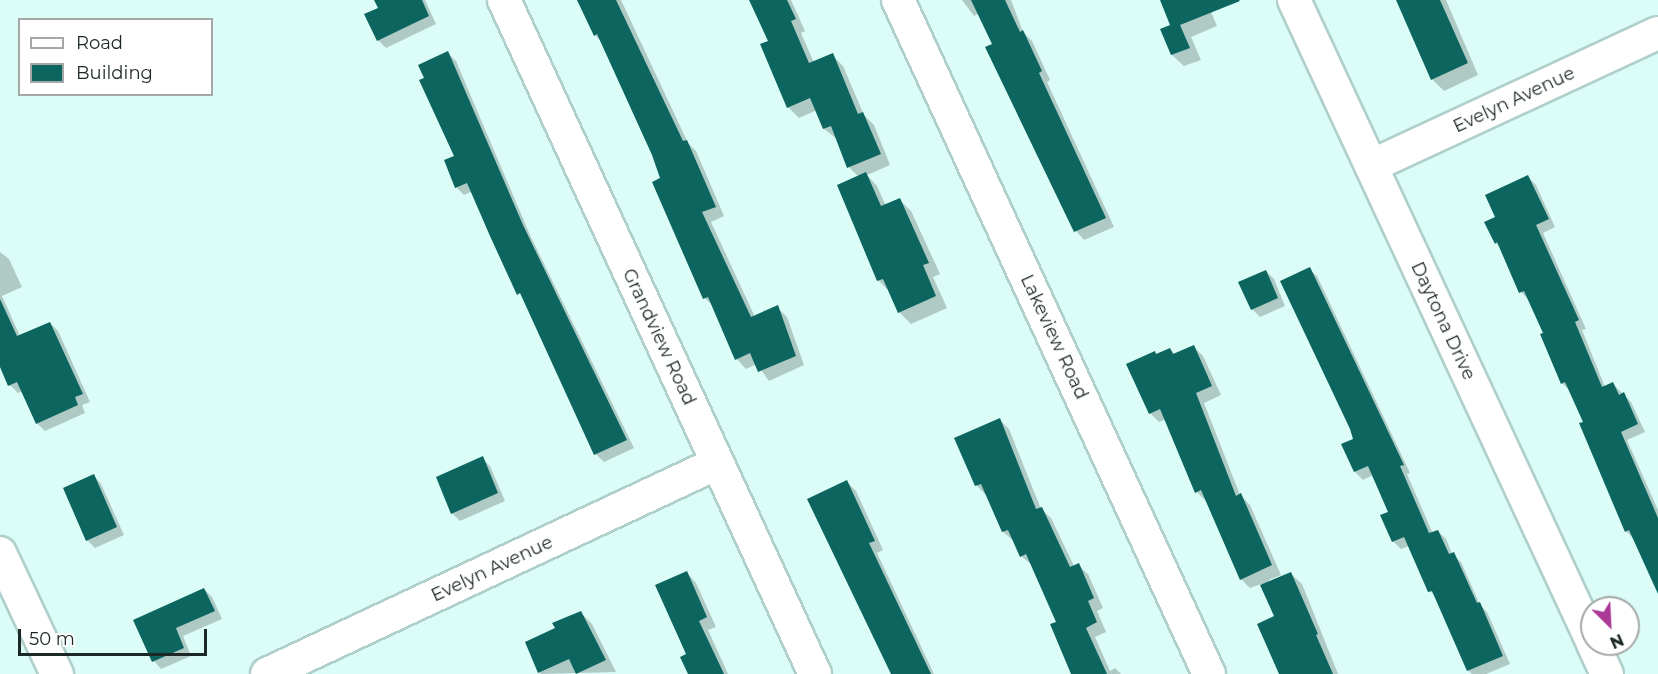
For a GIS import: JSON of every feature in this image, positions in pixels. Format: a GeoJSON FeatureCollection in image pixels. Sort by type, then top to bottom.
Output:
{"type":"FeatureCollection","features":[{"type":"Feature","properties":{"kind":"street","name":"Grandview Road"},"geometry":{"type":"LineString","coordinates":[[504,0],[815,674]]}},
{"type":"Feature","properties":{"kind":"street","name":"Lakeview Road"},"geometry":{"type":"LineString","coordinates":[[898,0],[1209,674]]}},
{"type":"Feature","properties":{"kind":"street","name":"Daytona Drive"},"geometry":{"type":"LineString","coordinates":[[1294,0],[1580,614]]}},
{"type":"Feature","properties":{"kind":"street","name":"Evelyn Avenue"},"geometry":{"type":"LineString","coordinates":[[1371,166],[1658,33]]}},
{"type":"Feature","properties":{"kind":"street","name":"Evelyn Avenue"},"geometry":{"type":"LineString","coordinates":[[267,674],[717,463]]}},
{"type":"Feature","properties":{"kind":"street"},"geometry":{"type":"LineString","coordinates":[[0,553],[57,674]]}},
{"type":"Feature","properties":{"kind":"street","name":"Daytona Drive"},"geometry":{"type":"LineString","coordinates":[[1599,656],[1607,674]]}},
{"type":"Feature","properties":{"kind":"building"},"geometry":{"type":"Polygon","coordinates":[[[374,0],[422,0],[429,16],[377,41],[364,14],[378,8],[374,0]]]}},
{"type":"Feature","properties":{"kind":"building"},"geometry":{"type":"Polygon","coordinates":[[[577,0],[616,0],[683,141],[687,140],[716,207],[702,212],[751,317],[778,305],[796,356],[758,372],[750,353],[735,360],[708,297],[703,299],[652,182],[660,178],[652,155],[597,34],[594,36],[577,0]]]}},
{"type":"Feature","properties":{"kind":"building"},"geometry":{"type":"Polygon","coordinates":[[[749,0],[787,0],[796,19],[791,21],[809,63],[833,53],[858,114],[863,112],[881,154],[847,168],[831,126],[823,129],[810,98],[787,108],[760,44],[768,41],[749,0]]]}},
{"type":"Feature","properties":{"kind":"building"},"geometry":{"type":"Polygon","coordinates":[[[971,0],[1005,0],[1020,32],[1023,30],[1042,71],[1039,73],[1106,218],[1074,232],[985,47],[992,44],[971,0]]]}},
{"type":"Feature","properties":{"kind":"building"},"geometry":{"type":"Polygon","coordinates":[[[1160,0],[1240,1],[1180,25],[1190,48],[1171,55],[1160,29],[1170,25],[1160,0]]]}},
{"type":"Feature","properties":{"kind":"building"},"geometry":{"type":"Polygon","coordinates":[[[1396,0],[1440,0],[1468,63],[1431,80],[1396,0]]]}},
{"type":"Feature","properties":{"kind":"building"},"geometry":{"type":"Polygon","coordinates":[[[448,51],[523,225],[627,440],[594,455],[520,293],[517,295],[467,183],[455,188],[444,160],[454,156],[419,80],[424,78],[418,65],[448,51]]]}},
{"type":"Feature","properties":{"kind":"building"},"geometry":{"type":"Polygon","coordinates":[[[866,172],[881,206],[900,198],[929,263],[923,265],[936,296],[898,313],[883,279],[877,281],[837,185],[866,172]]]}},
{"type":"Feature","properties":{"kind":"building"},"geometry":{"type":"Polygon","coordinates":[[[1528,175],[1549,219],[1536,225],[1579,320],[1575,322],[1602,387],[1613,382],[1619,395],[1624,392],[1638,424],[1621,432],[1658,518],[1658,594],[1629,530],[1625,532],[1579,423],[1583,422],[1565,382],[1561,384],[1540,334],[1543,333],[1524,291],[1519,293],[1497,242],[1495,244],[1484,222],[1495,217],[1485,195],[1528,175]]]}},
{"type":"Feature","properties":{"kind":"building"},"geometry":{"type":"Polygon","coordinates":[[[1310,267],[1404,465],[1400,466],[1429,533],[1438,530],[1449,554],[1454,552],[1477,603],[1480,602],[1503,656],[1467,671],[1432,591],[1428,592],[1404,537],[1392,542],[1380,515],[1388,512],[1368,466],[1354,472],[1341,444],[1353,439],[1350,429],[1280,281],[1310,267]]]}},
{"type":"Feature","properties":{"kind":"building"},"geometry":{"type":"Polygon","coordinates":[[[1266,270],[1278,298],[1251,310],[1238,282],[1266,270]]]}},
{"type":"Feature","properties":{"kind":"building"},"geometry":{"type":"Polygon","coordinates":[[[0,299],[17,336],[50,322],[83,394],[75,397],[78,405],[36,424],[17,382],[8,386],[0,367],[0,299]]]}},
{"type":"Feature","properties":{"kind":"building"},"geometry":{"type":"Polygon","coordinates":[[[1194,345],[1212,386],[1196,393],[1236,496],[1241,493],[1272,565],[1240,580],[1201,490],[1195,493],[1160,409],[1149,414],[1126,364],[1155,351],[1156,354],[1170,348],[1173,354],[1194,345]]]}},
{"type":"Feature","properties":{"kind":"building"},"geometry":{"type":"Polygon","coordinates":[[[1000,418],[1036,509],[1042,507],[1070,567],[1079,563],[1094,598],[1088,601],[1097,622],[1086,628],[1107,674],[1071,674],[1050,624],[1056,622],[1026,554],[1020,557],[1008,530],[1002,532],[981,484],[975,486],[954,438],[1000,418]]]}},
{"type":"Feature","properties":{"kind":"building"},"geometry":{"type":"Polygon","coordinates":[[[483,456],[498,493],[451,514],[436,477],[483,456]]]}},
{"type":"Feature","properties":{"kind":"building"},"geometry":{"type":"Polygon","coordinates":[[[94,474],[117,527],[86,541],[63,488],[94,474]]]}},
{"type":"Feature","properties":{"kind":"building"},"geometry":{"type":"Polygon","coordinates":[[[847,480],[875,541],[869,543],[931,674],[891,674],[807,499],[847,480]]]}},
{"type":"Feature","properties":{"kind":"building"},"geometry":{"type":"Polygon","coordinates":[[[687,571],[707,617],[699,621],[724,674],[688,674],[680,657],[686,654],[655,585],[687,571]]]}},
{"type":"Feature","properties":{"kind":"building"},"geometry":{"type":"Polygon","coordinates":[[[1291,572],[1333,674],[1279,674],[1257,624],[1274,616],[1260,585],[1291,572]]]}},
{"type":"Feature","properties":{"kind":"building"},"geometry":{"type":"Polygon","coordinates":[[[204,588],[215,611],[176,628],[184,648],[152,662],[133,620],[204,588]]]}},
{"type":"Feature","properties":{"kind":"building"},"geometry":{"type":"Polygon","coordinates":[[[581,611],[606,660],[576,674],[569,659],[538,673],[525,642],[555,628],[552,623],[581,611]]]}}]}
